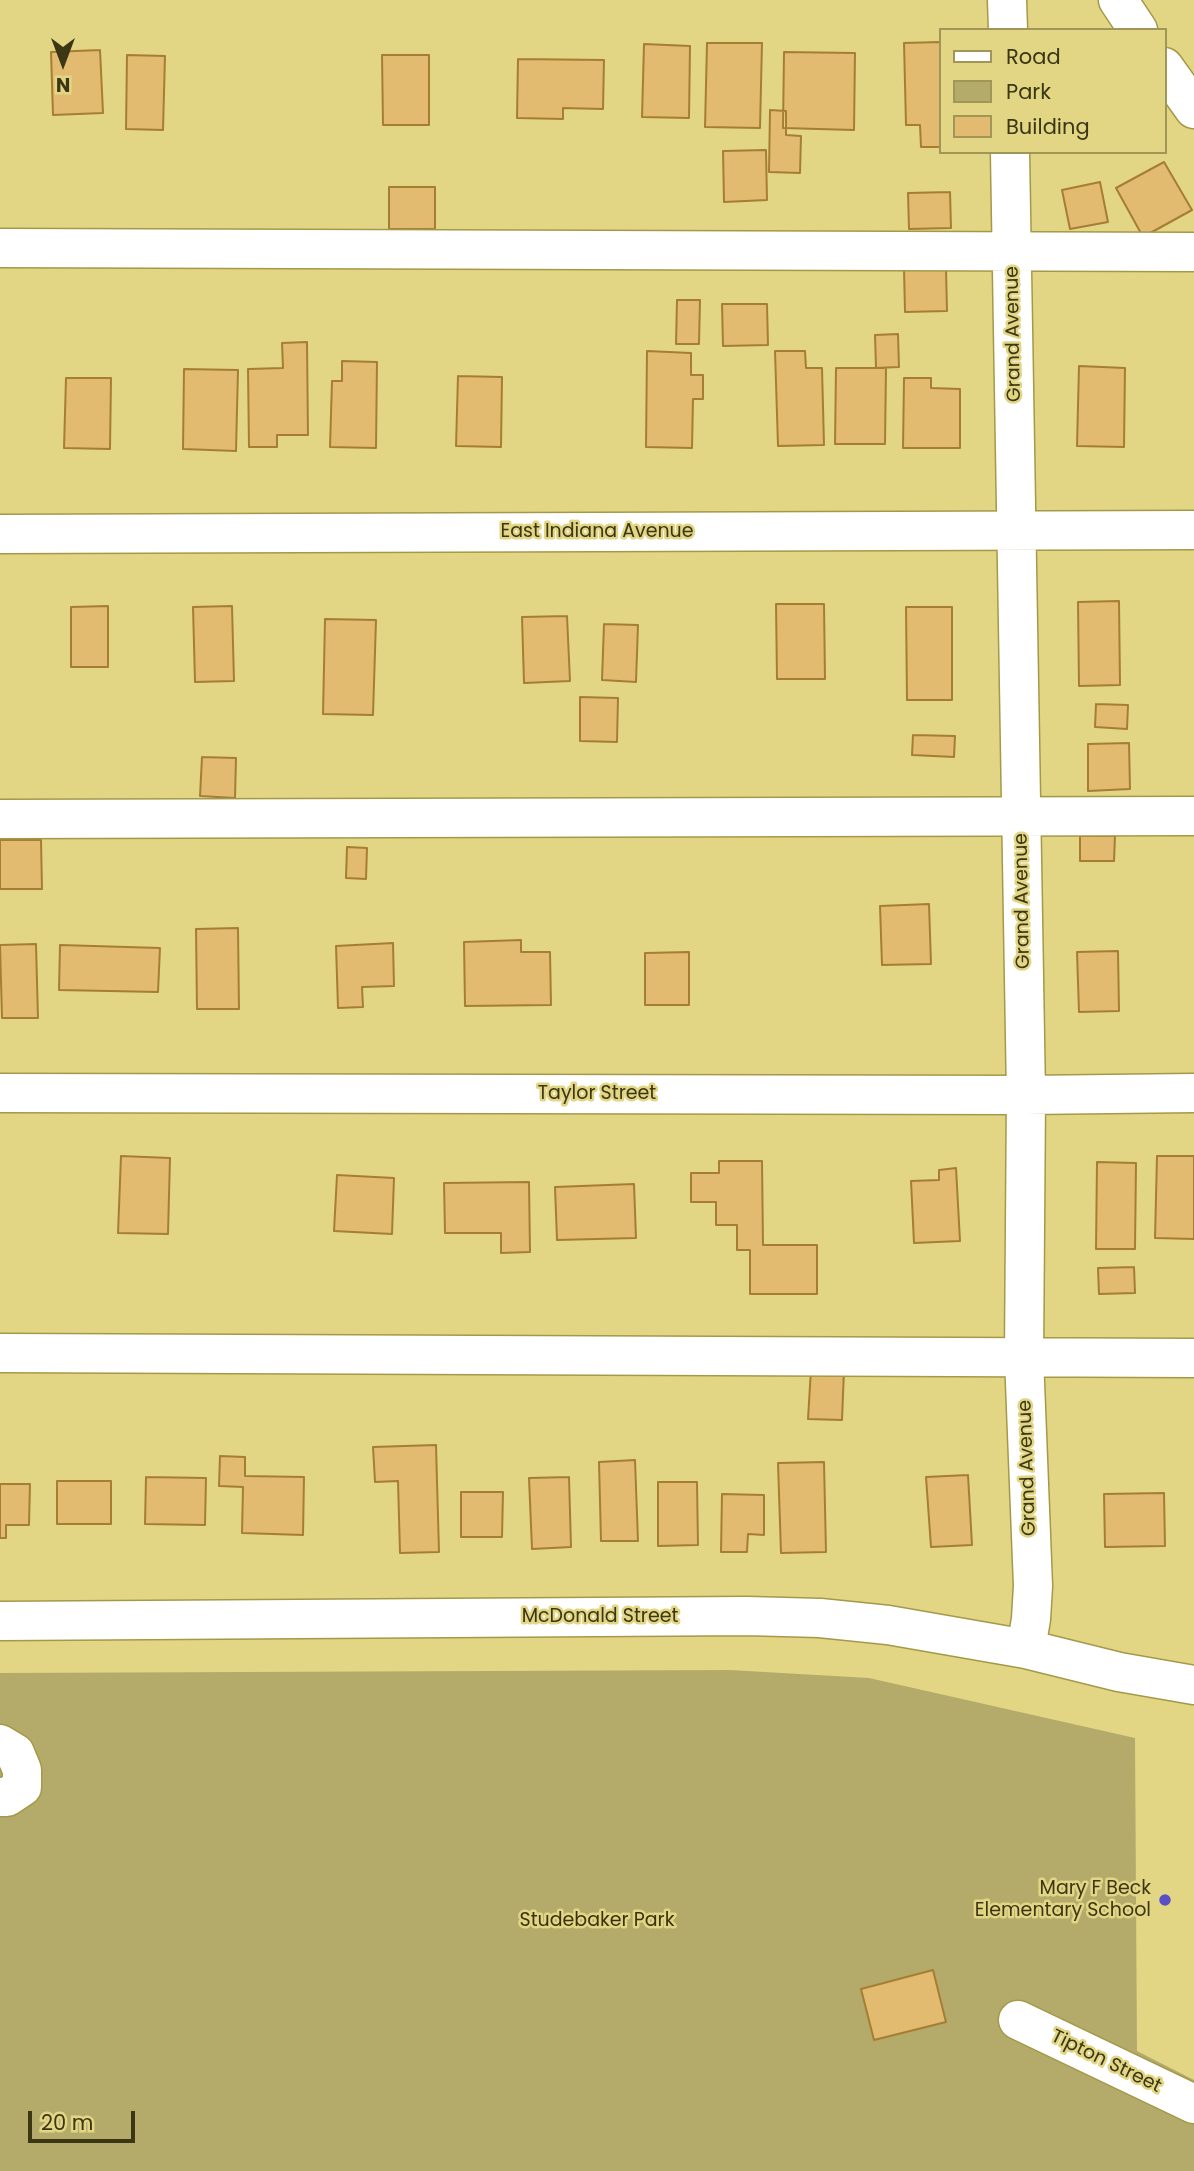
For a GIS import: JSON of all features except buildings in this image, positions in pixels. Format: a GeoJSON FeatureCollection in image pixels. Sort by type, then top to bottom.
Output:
{"type":"FeatureCollection","features":[{"type":"Feature","properties":{"kind":"street"},"geometry":{"type":"LineString","coordinates":[[1007,0],[1007,28]]}},
{"type":"Feature","properties":{"kind":"street"},"geometry":{"type":"LineString","coordinates":[[1118,0],[1137,28]]}},
{"type":"Feature","properties":{"kind":"street"},"geometry":{"type":"LineString","coordinates":[[1166,70],[1194,109]]}},
{"type":"Feature","properties":{"kind":"street","name":"Grand Avenue"},"geometry":{"type":"LineString","coordinates":[[1010,154],[1027,1095],[1024,1357],[1033,1586],[1026,1649]]}},
{"type":"Feature","properties":{"kind":"street"},"geometry":{"type":"LineString","coordinates":[[0,248],[1194,252]]}},
{"type":"Feature","properties":{"kind":"street","name":"East Indiana Avenue"},"geometry":{"type":"LineString","coordinates":[[0,534],[1194,530]]}},
{"type":"Feature","properties":{"kind":"street"},"geometry":{"type":"LineString","coordinates":[[0,818],[1194,816]]}},
{"type":"Feature","properties":{"kind":"street","name":"Taylor Street"},"geometry":{"type":"LineString","coordinates":[[0,1093],[1194,1093]]}},
{"type":"Feature","properties":{"kind":"street"},"geometry":{"type":"LineString","coordinates":[[0,1353],[1194,1357]]}},
{"type":"Feature","properties":{"kind":"street","name":"McDonald Street"},"geometry":{"type":"LineString","coordinates":[[0,1621],[808,1617],[888,1625],[1026,1649],[1119,1672],[1194,1685]]}},
{"type":"Feature","properties":{"kind":"street"},"geometry":{"type":"LineString","coordinates":[[0,1744],[15,1753],[22,1770],[22,1787],[7,1797],[0,1797]]}},
{"type":"Feature","properties":{"kind":"street","name":"Tipton Street"},"geometry":{"type":"LineString","coordinates":[[1018,2020],[1194,2104]]}},
{"type":"Feature","properties":{"kind":"green space","name":"Studebaker Park"},"geometry":{"type":"Polygon","coordinates":[[[730,1670],[869,1678],[1135,1738],[1137,2051],[1194,2080],[1194,2171],[0,2171],[0,1673],[730,1670]]]}},
{"type":"Feature","properties":{"kind":"place","name":"Mary F Beck Elementary School"},"geometry":{"type":"Point","coordinates":[1165,1900]}}]}
